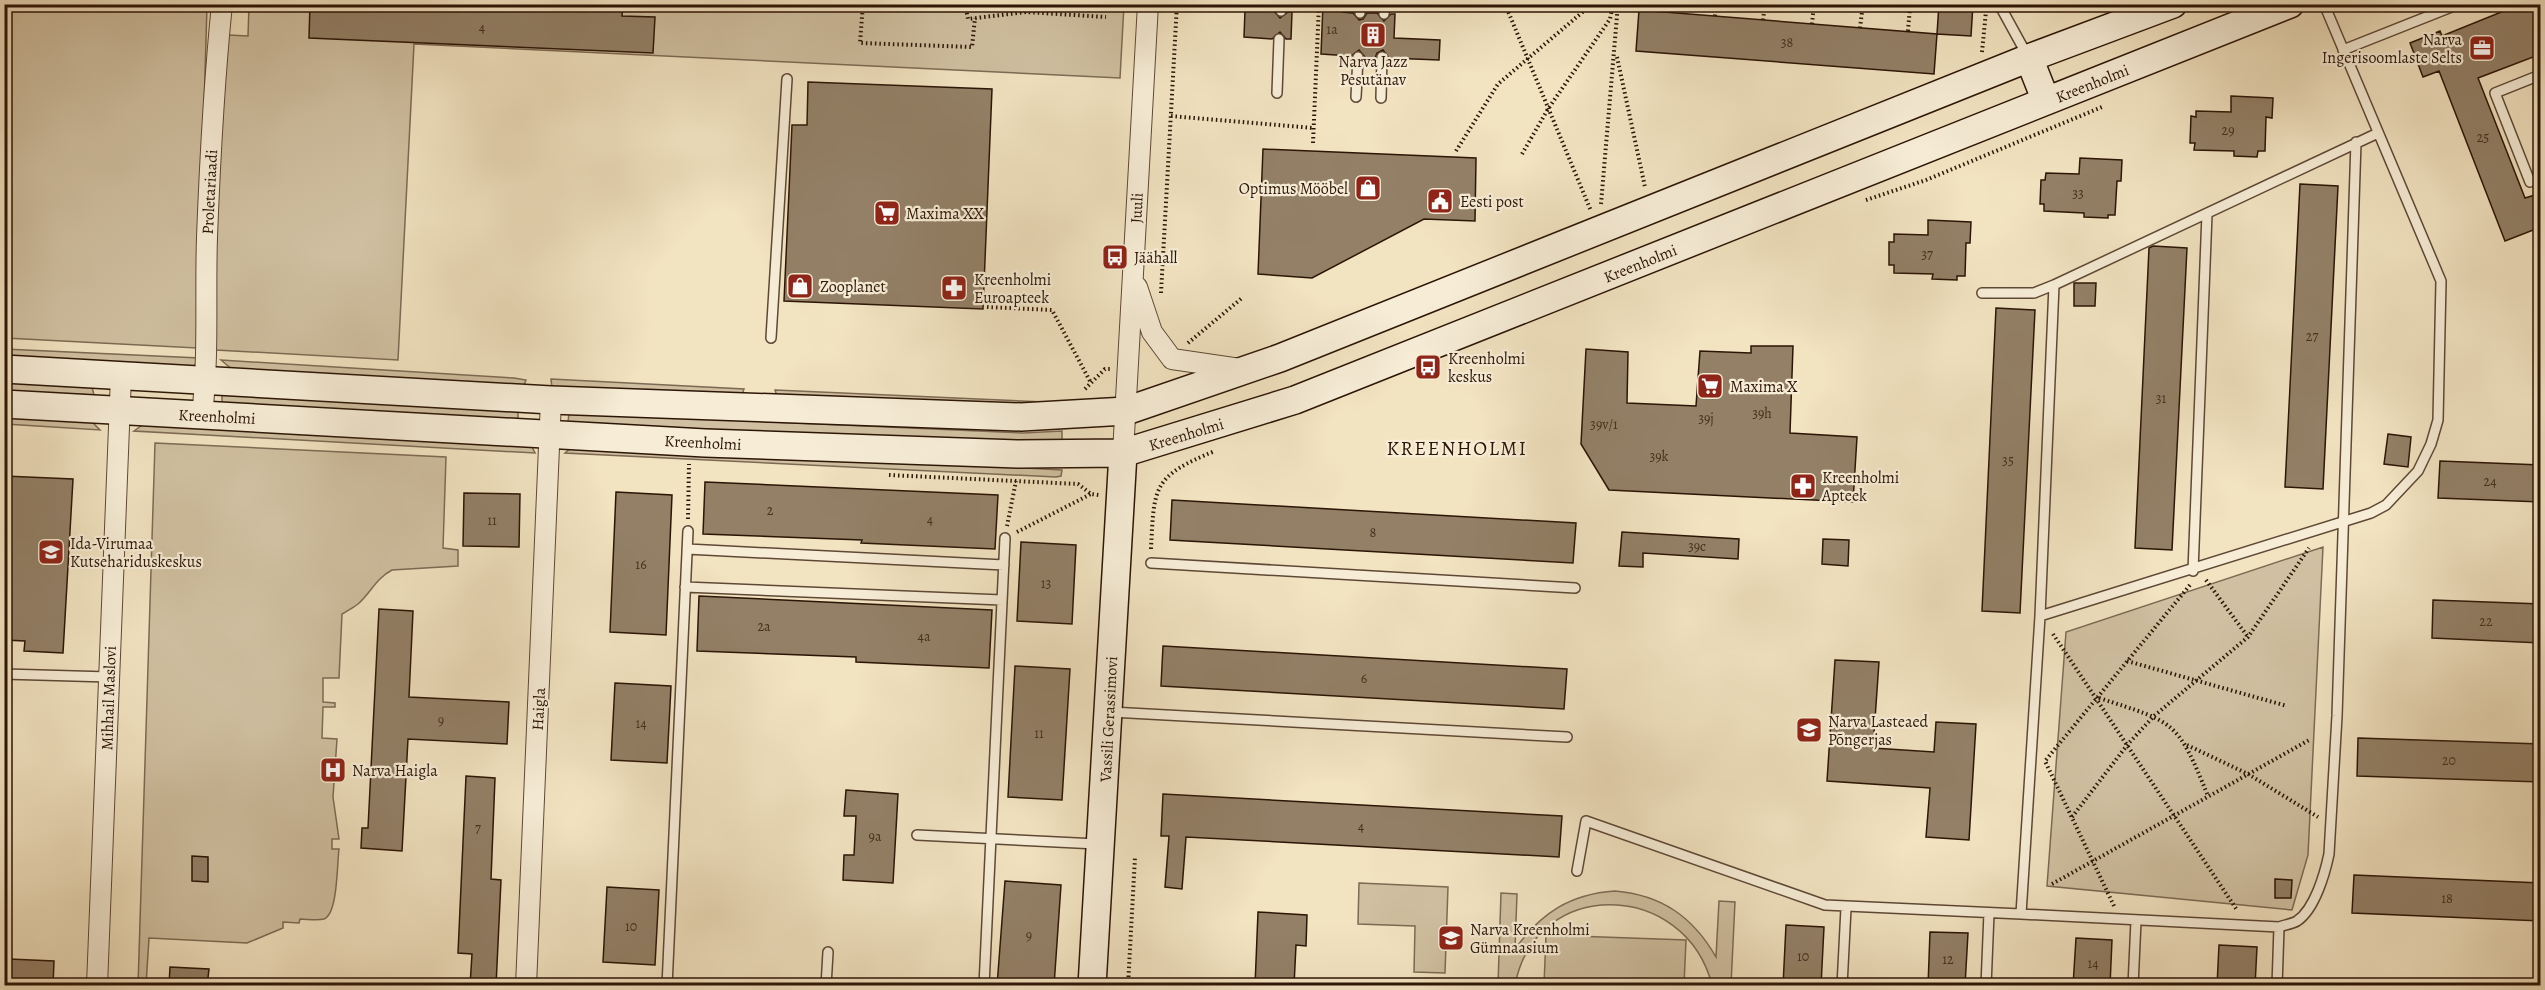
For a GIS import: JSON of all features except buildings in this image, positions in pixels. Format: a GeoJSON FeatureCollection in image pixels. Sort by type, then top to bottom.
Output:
{"type":"FeatureCollection","features":[{"type":"Feature","properties":{"kind":"main road"},"geometry":{"type":"LineString","coordinates":[[4,369],[551,400],[1021,417],[1126,411],[1248,370],[1570,242],[1599,221],[2173,4]]}},
{"type":"Feature","properties":{"kind":"main road","name":"Kreenholmi"},"geometry":{"type":"LineString","coordinates":[[4,404],[705,442],[1018,454],[1123,453],[1295,400],[2290,4]]}},
{"type":"Feature","properties":{"kind":"main road"},"geometry":{"type":"LineString","coordinates":[[2029,58],[2046,101]]}},
{"type":"Feature","properties":{"kind":"main road"},"geometry":{"type":"LineString","coordinates":[[1570,242],[1587,284]]}},
{"type":"Feature","properties":{"kind":"main road","name":"Vassili Gerassimovi"},"geometry":{"type":"LineString","coordinates":[[1092,986],[1123,453]]}},
{"type":"Feature","properties":{"kind":"street","name":"Proletariaadi"},"geometry":{"type":"LineString","coordinates":[[202,415],[206,380],[207,239],[212,122],[222,4]]}},
{"type":"Feature","properties":{"kind":"street","name":"Juuli"},"geometry":{"type":"LineString","coordinates":[[1123,453],[1148,4]]}},
{"type":"Feature","properties":{"kind":"street"},"geometry":{"type":"LineString","coordinates":[[1133,275],[1152,332],[1172,359],[1248,370]]}},
{"type":"Feature","properties":{"kind":"street","name":"Mihhail Maslovi"},"geometry":{"type":"LineString","coordinates":[[97,986],[121,376]]}},
{"type":"Feature","properties":{"kind":"street","name":"Haigla"},"geometry":{"type":"LineString","coordinates":[[526,986],[551,400]]}},
{"type":"Feature","properties":{"kind":"lane"},"geometry":{"type":"LineString","coordinates":[[1999,4],[2029,58]]}},
{"type":"Feature","properties":{"kind":"lane"},"geometry":{"type":"LineString","coordinates":[[2040,616],[2197,571],[2371,513],[2386,505],[2418,471],[2431,444],[2438,420],[2441,281],[2324,4]]}},
{"type":"Feature","properties":{"kind":"lane"},"geometry":{"type":"LineString","coordinates":[[2343,50],[2459,4]]}},
{"type":"Feature","properties":{"kind":"lane"},"geometry":{"type":"LineString","coordinates":[[1277,93],[1279,39]]}},
{"type":"Feature","properties":{"kind":"lane"},"geometry":{"type":"LineString","coordinates":[[1356,97],[1358,57]]}},
{"type":"Feature","properties":{"kind":"lane"},"geometry":{"type":"LineString","coordinates":[[1381,98],[1382,57]]}},
{"type":"Feature","properties":{"kind":"lane"},"geometry":{"type":"LineString","coordinates":[[2541,75],[2495,93],[2530,182],[2539,178],[2541,182]]}},
{"type":"Feature","properties":{"kind":"lane"},"geometry":{"type":"LineString","coordinates":[[771,338],[787,79]]}},
{"type":"Feature","properties":{"kind":"lane"},"geometry":{"type":"LineString","coordinates":[[1982,293],[2034,293],[2054,285],[2378,133]]}},
{"type":"Feature","properties":{"kind":"lane"},"geometry":{"type":"LineString","coordinates":[[1577,872],[1586,820],[1825,905],[1846,908],[2279,927],[2298,920],[2314,898],[2324,876],[2332,825],[2356,142]]}},
{"type":"Feature","properties":{"kind":"lane"},"geometry":{"type":"LineString","coordinates":[[2197,571],[2207,214]]}},
{"type":"Feature","properties":{"kind":"lane"},"geometry":{"type":"LineString","coordinates":[[2021,914],[2040,616],[2054,285]]}},
{"type":"Feature","properties":{"kind":"lane"},"geometry":{"type":"LineString","coordinates":[[668,986],[688,531]]}},
{"type":"Feature","properties":{"kind":"lane"},"geometry":{"type":"LineString","coordinates":[[984,986],[1005,538]]}},
{"type":"Feature","properties":{"kind":"lane"},"geometry":{"type":"LineString","coordinates":[[687,549],[1004,565]]}},
{"type":"Feature","properties":{"kind":"lane"},"geometry":{"type":"LineString","coordinates":[[1151,563],[1575,588]]}},
{"type":"Feature","properties":{"kind":"lane"},"geometry":{"type":"LineString","coordinates":[[685,587],[1002,600]]}},
{"type":"Feature","properties":{"kind":"lane"},"geometry":{"type":"LineString","coordinates":[[4,674],[109,676]]}},
{"type":"Feature","properties":{"kind":"lane"},"geometry":{"type":"LineString","coordinates":[[1108,712],[1567,737]]}},
{"type":"Feature","properties":{"kind":"lane"},"geometry":{"type":"LineString","coordinates":[[917,835],[1101,844]]}},
{"type":"Feature","properties":{"kind":"lane"},"geometry":{"type":"LineString","coordinates":[[1842,986],[1846,908]]}},
{"type":"Feature","properties":{"kind":"lane"},"geometry":{"type":"LineString","coordinates":[[1986,986],[1989,913]]}},
{"type":"Feature","properties":{"kind":"lane"},"geometry":{"type":"LineString","coordinates":[[2133,986],[2136,921]]}},
{"type":"Feature","properties":{"kind":"lane"},"geometry":{"type":"LineString","coordinates":[[2277,986],[2279,927]]}},
{"type":"Feature","properties":{"kind":"lane"},"geometry":{"type":"LineString","coordinates":[[826,986],[828,951]]}},
{"type":"Feature","properties":{"kind":"path"},"geometry":{"type":"LineString","coordinates":[[862,4],[860,43],[972,47],[975,18]]}},
{"type":"Feature","properties":{"kind":"path"},"geometry":{"type":"LineString","coordinates":[[965,4],[968,19],[1026,12],[1106,17]]}},
{"type":"Feature","properties":{"kind":"path"},"geometry":{"type":"LineString","coordinates":[[1026,12],[1028,4]]}},
{"type":"Feature","properties":{"kind":"path"},"geometry":{"type":"LineString","coordinates":[[1161,296],[1178,4]]}},
{"type":"Feature","properties":{"kind":"path"},"geometry":{"type":"LineString","coordinates":[[1313,143],[1319,4]]}},
{"type":"Feature","properties":{"kind":"path"},"geometry":{"type":"LineString","coordinates":[[1505,4],[1548,109],[1599,221]]}},
{"type":"Feature","properties":{"kind":"path"},"geometry":{"type":"LineString","coordinates":[[1456,151],[1498,84],[1592,4]]}},
{"type":"Feature","properties":{"kind":"path"},"geometry":{"type":"LineString","coordinates":[[1599,221],[1616,51],[1616,4]]}},
{"type":"Feature","properties":{"kind":"path"},"geometry":{"type":"LineString","coordinates":[[1522,154],[1548,109],[1610,19],[1616,4]]}},
{"type":"Feature","properties":{"kind":"path"},"geometry":{"type":"LineString","coordinates":[[1664,4],[1664,12]]}},
{"type":"Feature","properties":{"kind":"path"},"geometry":{"type":"LineString","coordinates":[[1715,16],[1716,4]]}},
{"type":"Feature","properties":{"kind":"path"},"geometry":{"type":"LineString","coordinates":[[1763,20],[1765,4]]}},
{"type":"Feature","properties":{"kind":"path"},"geometry":{"type":"LineString","coordinates":[[1812,24],[1814,4]]}},
{"type":"Feature","properties":{"kind":"path"},"geometry":{"type":"LineString","coordinates":[[1860,28],[1863,4]]}},
{"type":"Feature","properties":{"kind":"path"},"geometry":{"type":"LineString","coordinates":[[1908,31],[1910,7]]}},
{"type":"Feature","properties":{"kind":"path"},"geometry":{"type":"LineString","coordinates":[[1616,51],[1647,194]]}},
{"type":"Feature","properties":{"kind":"path"},"geometry":{"type":"LineString","coordinates":[[1170,116],[1313,128]]}},
{"type":"Feature","properties":{"kind":"path"},"geometry":{"type":"LineString","coordinates":[[987,307],[1052,310],[1091,383]]}},
{"type":"Feature","properties":{"kind":"path"},"geometry":{"type":"LineString","coordinates":[[1005,538],[1016,482]]}},
{"type":"Feature","properties":{"kind":"path"},"geometry":{"type":"LineString","coordinates":[[1005,538],[1091,494]]}},
{"type":"Feature","properties":{"kind":"path"},"geometry":{"type":"LineString","coordinates":[[2072,818],[2128,744],[2154,716],[2248,637],[2321,530]]}},
{"type":"Feature","properties":{"kind":"path"},"geometry":{"type":"LineString","coordinates":[[2121,920],[2045,761],[2127,662],[2197,571],[2248,637]]}},
{"type":"Feature","properties":{"kind":"path"},"geometry":{"type":"LineString","coordinates":[[2040,616],[2128,744],[2247,926]]}},
{"type":"Feature","properties":{"kind":"path"},"geometry":{"type":"LineString","coordinates":[[2127,662],[2287,706]]}},
{"type":"Feature","properties":{"kind":"path"},"geometry":{"type":"LineString","coordinates":[[2097,698],[2154,716],[2170,724],[2187,745],[2208,796]]}},
{"type":"Feature","properties":{"kind":"path"},"geometry":{"type":"LineString","coordinates":[[2052,884],[2311,739]]}},
{"type":"Feature","properties":{"kind":"path"},"geometry":{"type":"LineString","coordinates":[[2187,745],[2248,774],[2332,825]]}},
{"type":"Feature","properties":{"kind":"path"},"geometry":{"type":"LineString","coordinates":[[1128,986],[1135,857]]}},
{"type":"Feature","properties":{"kind":"shaded area"},"geometry":{"type":"Polygon","coordinates":[[[4,5],[207,5],[197,348],[5,338],[4,5]]]}},
{"type":"Feature","properties":{"kind":"shaded area"},"geometry":{"type":"Polygon","coordinates":[[[249,5],[1124,5],[1120,78],[414,44],[398,360],[216,350],[212,278],[228,35],[248,36],[249,5]]]}},
{"type":"Feature","properties":{"kind":"shaded area"},"geometry":{"type":"Polygon","coordinates":[[[4,349],[199,358],[193,368],[5,358],[4,349]]]}},
{"type":"Feature","properties":{"kind":"shaded area"},"geometry":{"type":"Polygon","coordinates":[[[221,360],[526,380],[523,388],[234,371],[221,360]]]}},
{"type":"Feature","properties":{"kind":"shaded area"},"geometry":{"type":"Polygon","coordinates":[[[551,379],[744,389],[741,398],[552,388],[551,379]]]}},
{"type":"Feature","properties":{"kind":"shaded area"},"geometry":{"type":"Polygon","coordinates":[[[4,381],[92,387],[94,395],[5,392],[4,381]]]}},
{"type":"Feature","properties":{"kind":"shaded area"},"geometry":{"type":"Polygon","coordinates":[[[775,390],[1045,402],[1056,404],[1057,407],[777,396],[775,390]]]}},
{"type":"Feature","properties":{"kind":"shaded area"},"geometry":{"type":"Polygon","coordinates":[[[222,393],[518,409],[518,424],[222,405],[222,393]]]}},
{"type":"Feature","properties":{"kind":"shaded area"},"geometry":{"type":"Polygon","coordinates":[[[569,413],[1023,433],[1062,431],[1062,442],[1024,446],[568,422],[569,413]]]}},
{"type":"Feature","properties":{"kind":"shaded area"},"geometry":{"type":"Polygon","coordinates":[[[4,415],[89,419],[100,430],[5,424],[4,415]]]}},
{"type":"Feature","properties":{"kind":"shaded area"},"geometry":{"type":"Polygon","coordinates":[[[148,421],[531,445],[535,453],[134,431],[148,421]]]}},
{"type":"Feature","properties":{"kind":"shaded area"},"geometry":{"type":"Polygon","coordinates":[[[155,443],[446,457],[443,548],[458,550],[458,566],[392,570],[381,578],[358,604],[342,614],[339,678],[323,678],[323,702],[335,703],[335,707],[323,707],[322,738],[337,739],[333,797],[339,839],[332,839],[332,849],[339,849],[336,887],[329,915],[321,920],[300,919],[299,923],[283,922],[283,928],[247,943],[149,938],[146,985],[138,986],[155,443]]]}},
{"type":"Feature","properties":{"kind":"shaded area"},"geometry":{"type":"Polygon","coordinates":[[[573,446],[1062,470],[1061,476],[1056,477],[565,453],[573,446]]]}},
{"type":"Feature","properties":{"kind":"shaded area"},"geometry":{"type":"Polygon","coordinates":[[[2323,547],[2308,855],[2292,910],[2047,886],[2066,632],[2323,547]]]}},
{"type":"Feature","properties":{"kind":"shaded area"},"geometry":{"type":"Polygon","coordinates":[[[1359,883],[1448,887],[1445,973],[1414,972],[1415,926],[1358,924],[1359,883]]]}},
{"type":"Feature","properties":{"kind":"shaded area"},"geometry":{"type":"Polygon","coordinates":[[[1615,891],[1647,897],[1675,910],[1697,930],[1716,957],[1719,901],[1735,902],[1731,985],[1712,985],[1697,950],[1673,925],[1643,910],[1611,905],[1579,909],[1551,924],[1528,949],[1515,985],[1498,985],[1501,893],[1517,894],[1515,949],[1535,925],[1570,901],[1584,896],[1615,891]]]}},
{"type":"Feature","properties":{"kind":"shaded area"},"geometry":{"type":"Polygon","coordinates":[[[1546,935],[1686,940],[1684,985],[1544,985],[1546,935]]]}},
{"type":"Feature","properties":{"kind":"shaded area"},"geometry":{"type":"Polygon","coordinates":[[[1388,980],[1432,982],[1432,985],[1387,985],[1388,980]]]}},
{"type":"Feature","properties":{"kind":"place","name":"Narva Jazz Pesutänav"},"geometry":{"type":"Point","coordinates":[1373,35]}},
{"type":"Feature","properties":{"kind":"place","name":"Narva Ingerisoomlaste Selts"},"geometry":{"type":"Point","coordinates":[2482,48]}},
{"type":"Feature","properties":{"kind":"place","name":"Optimus Mööbel"},"geometry":{"type":"Point","coordinates":[1368,188]}},
{"type":"Feature","properties":{"kind":"place","name":"Eesti post"},"geometry":{"type":"Point","coordinates":[1440,201]}},
{"type":"Feature","properties":{"kind":"place","name":"Maxima XX"},"geometry":{"type":"Point","coordinates":[887,213]}},
{"type":"Feature","properties":{"kind":"place","name":"Jäähall"},"geometry":{"type":"Point","coordinates":[1115,257]}},
{"type":"Feature","properties":{"kind":"place","name":"Zooplanet"},"geometry":{"type":"Point","coordinates":[800,286]}},
{"type":"Feature","properties":{"kind":"place","name":"Kreenholmi Euroapteek"},"geometry":{"type":"Point","coordinates":[954,288]}},
{"type":"Feature","properties":{"kind":"place","name":"Kreenholmi keskus"},"geometry":{"type":"Point","coordinates":[1428,367]}},
{"type":"Feature","properties":{"kind":"place","name":"Maxima X"},"geometry":{"type":"Point","coordinates":[1710,386]}},
{"type":"Feature","properties":{"kind":"place","name":"Kreenholmi Apteek"},"geometry":{"type":"Point","coordinates":[1803,486]}},
{"type":"Feature","properties":{"kind":"place","name":"Ida-Virumaa Kutsehariduskeskus"},"geometry":{"type":"Point","coordinates":[51,552]}},
{"type":"Feature","properties":{"kind":"place","name":"Narva Lasteaed Põngerjas"},"geometry":{"type":"Point","coordinates":[1809,730]}},
{"type":"Feature","properties":{"kind":"place","name":"Narva Haigla"},"geometry":{"type":"Point","coordinates":[333,770]}},
{"type":"Feature","properties":{"kind":"place","name":"Narva Kreenholmi Gümnaasium"},"geometry":{"type":"Point","coordinates":[1451,938]}},
{"type":"Feature","properties":{"kind":"district","name":"KREENHOLMI"},"geometry":{"type":"Point","coordinates":[1457,448]}}]}
